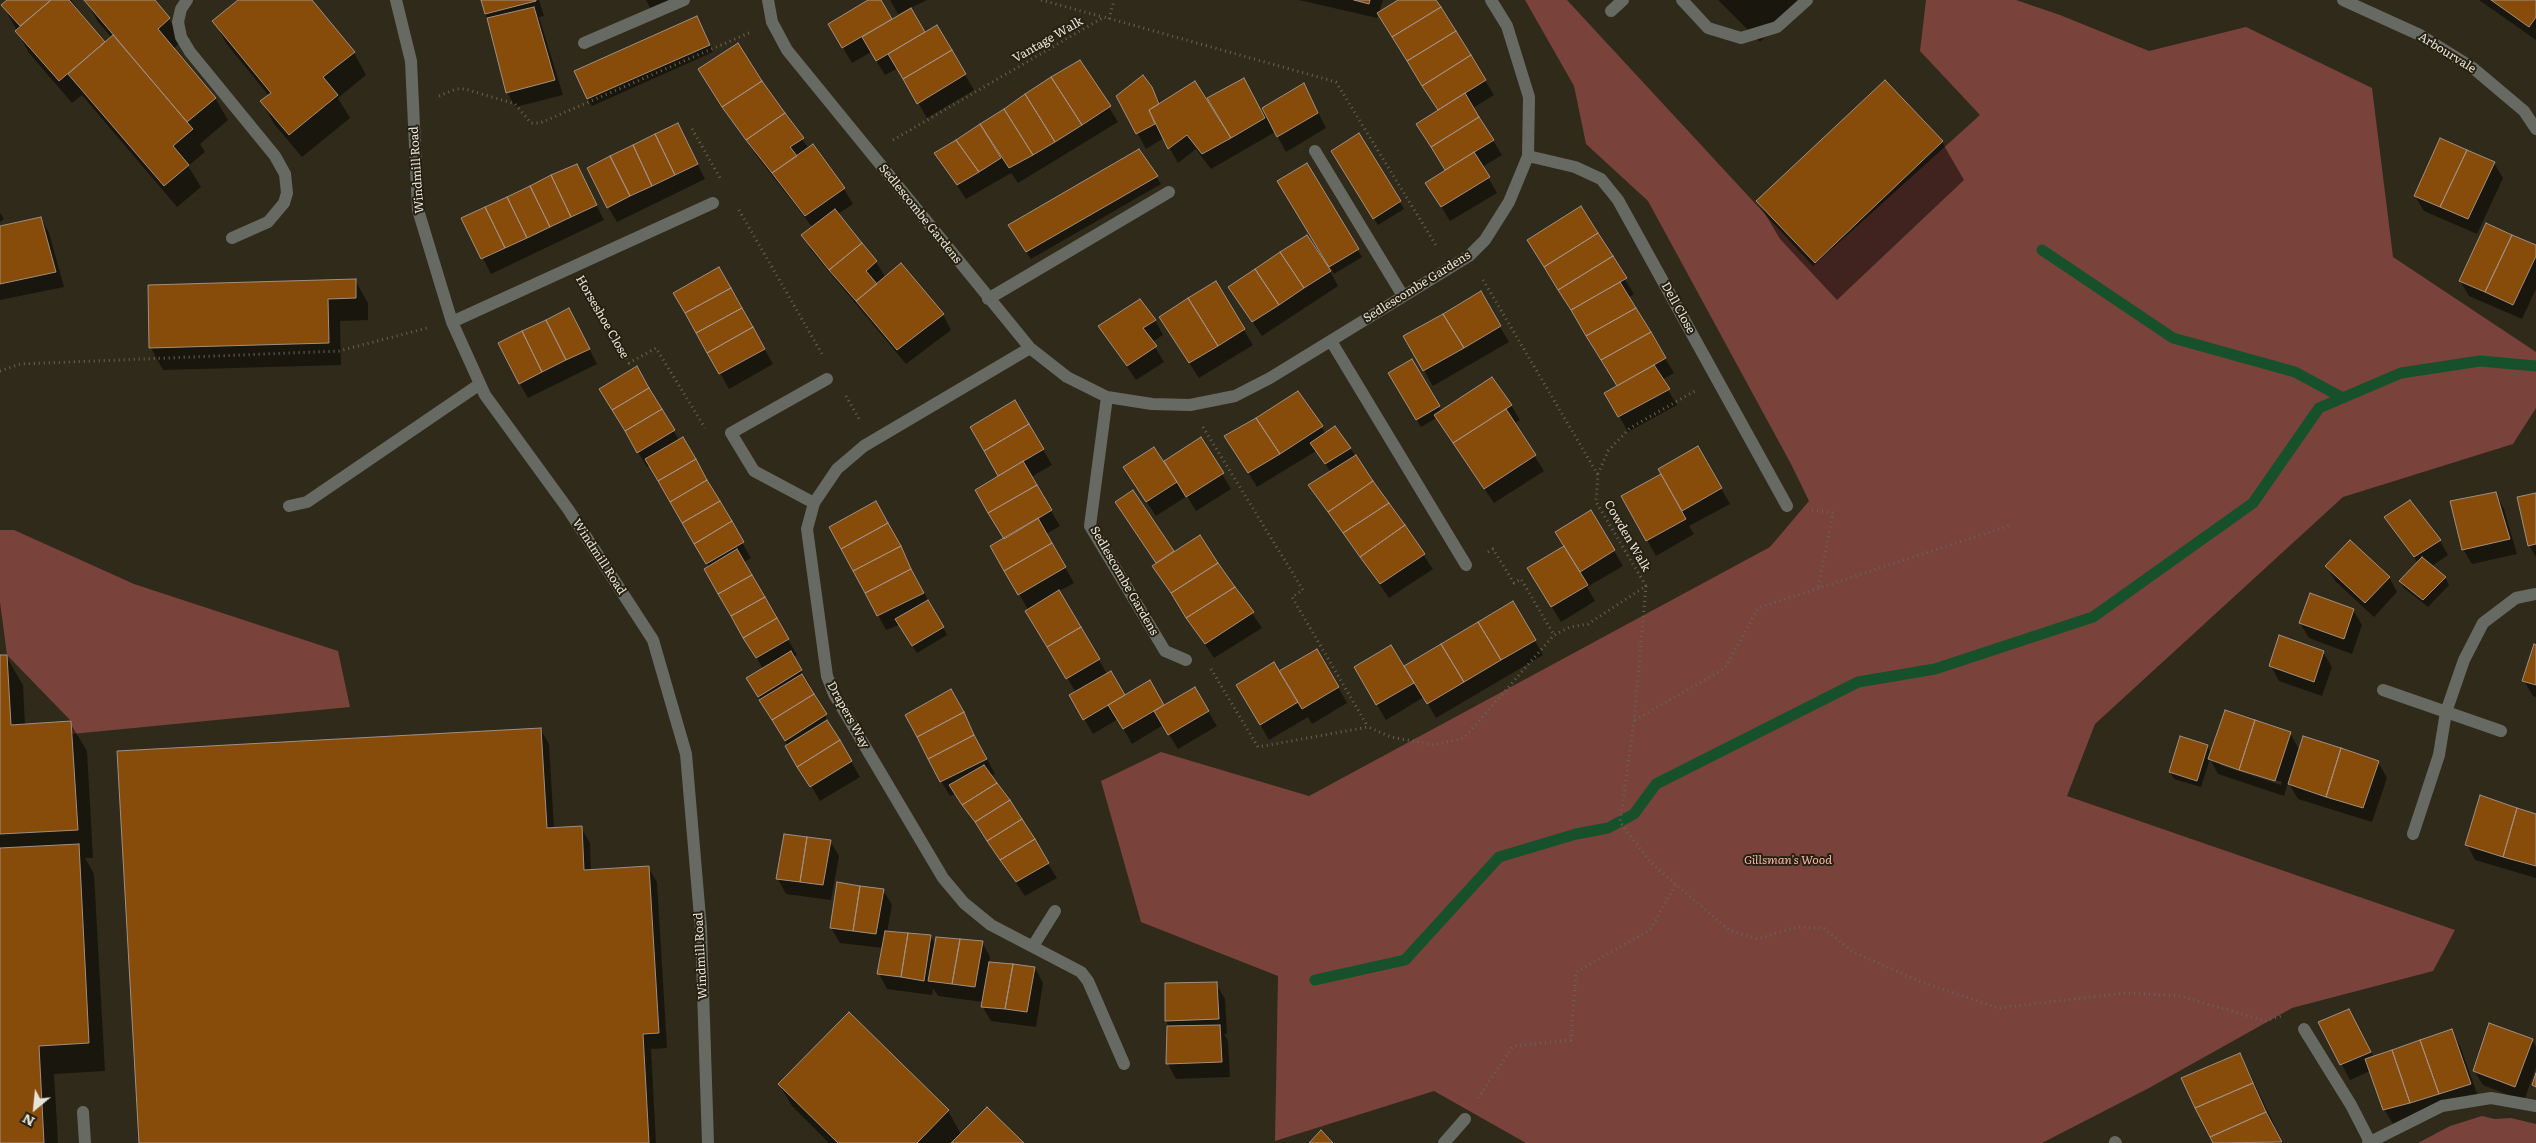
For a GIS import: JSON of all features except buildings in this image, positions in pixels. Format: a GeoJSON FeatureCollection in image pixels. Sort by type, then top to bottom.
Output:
{"type":"FeatureCollection","features":[{"type":"Feature","properties":{"kind":"street"},"geometry":{"type":"LineString","coordinates":[[187,0],[181,9],[178,22],[181,36],[190,52],[275,156],[285,174],[287,193],[284,203],[268,222],[232,238]]}},
{"type":"Feature","properties":{"kind":"street","name":"Windmill Road"},"geometry":{"type":"LineString","coordinates":[[396,0],[411,61],[418,210],[452,322],[485,395],[568,509],[653,640],[686,754],[701,929],[708,1143]]}},
{"type":"Feature","properties":{"kind":"street"},"geometry":{"type":"LineString","coordinates":[[584,43],[684,0]]}},
{"type":"Feature","properties":{"kind":"street","name":"Sedlescombe Gardens"},"geometry":{"type":"LineString","coordinates":[[768,0],[772,22],[787,50],[988,299],[1030,348],[1067,376],[1107,397],[1152,404],[1190,405],[1235,396],[1270,378],[1468,256],[1485,240],[1509,202],[1528,156],[1529,97],[1507,26],[1491,0]]}},
{"type":"Feature","properties":{"kind":"street"},"geometry":{"type":"LineString","coordinates":[[1611,11],[1623,0]]}},
{"type":"Feature","properties":{"kind":"street"},"geometry":{"type":"LineString","coordinates":[[1682,0],[1708,28],[1741,38],[1776,27],[1808,0]]}},
{"type":"Feature","properties":{"kind":"street","name":"Arbourvale"},"geometry":{"type":"LineString","coordinates":[[2343,0],[2420,35],[2473,68],[2524,111],[2536,129]]}},
{"type":"Feature","properties":{"kind":"street"},"geometry":{"type":"LineString","coordinates":[[1315,151],[1403,296]]}},
{"type":"Feature","properties":{"kind":"street","name":"Dell Close"},"geometry":{"type":"LineString","coordinates":[[1528,156],[1574,167],[1601,179],[1618,200],[1787,506]]}},
{"type":"Feature","properties":{"kind":"street"},"geometry":{"type":"LineString","coordinates":[[988,299],[1169,192]]}},
{"type":"Feature","properties":{"kind":"street","name":"Horseshoe Close"},"geometry":{"type":"LineString","coordinates":[[452,322],[713,203]]}},
{"type":"Feature","properties":{"kind":"street"},"geometry":{"type":"LineString","coordinates":[[1331,341],[1466,565]]}},
{"type":"Feature","properties":{"kind":"street","name":"Drapers Way"},"geometry":{"type":"LineString","coordinates":[[1030,348],[872,441],[837,469],[814,503],[807,529],[827,676],[834,694],[944,878],[964,903],[991,925],[1081,972],[1088,981],[1124,1064]]}},
{"type":"Feature","properties":{"kind":"street"},"geometry":{"type":"LineString","coordinates":[[814,503],[754,471],[731,433],[826,378]]}},
{"type":"Feature","properties":{"kind":"street"},"geometry":{"type":"LineString","coordinates":[[289,506],[307,502],[480,384]]}},
{"type":"Feature","properties":{"kind":"street","name":"Sedlescombe Gardens"},"geometry":{"type":"LineString","coordinates":[[1107,397],[1090,526],[1165,651],[1186,660]]}},
{"type":"Feature","properties":{"kind":"street"},"geometry":{"type":"LineString","coordinates":[[2413,834],[2439,755],[2446,712],[2464,660],[2483,624],[2516,598],[2536,594]]}},
{"type":"Feature","properties":{"kind":"street"},"geometry":{"type":"LineString","coordinates":[[2383,690],[2501,731]]}},
{"type":"Feature","properties":{"kind":"street"},"geometry":{"type":"LineString","coordinates":[[1033,946],[1055,911]]}},
{"type":"Feature","properties":{"kind":"street"},"geometry":{"type":"LineString","coordinates":[[2304,1028],[2351,1105],[2369,1142],[2442,1106],[2491,1098],[2536,1106]]}},
{"type":"Feature","properties":{"kind":"street"},"geometry":{"type":"LineString","coordinates":[[83,1112],[84,1143]]}},
{"type":"Feature","properties":{"kind":"street"},"geometry":{"type":"LineString","coordinates":[[1444,1143],[1465,1119]]}},
{"type":"Feature","properties":{"kind":"path"},"geometry":{"type":"LineString","coordinates":[[1041,0],[1336,82],[1449,268]]}},
{"type":"Feature","properties":{"kind":"path"},"geometry":{"type":"LineString","coordinates":[[1109,18],[1114,0]]}},
{"type":"Feature","properties":{"kind":"path","name":"Vantage Walk"},"geometry":{"type":"LineString","coordinates":[[871,153],[1104,17]]}},
{"type":"Feature","properties":{"kind":"path"},"geometry":{"type":"LineString","coordinates":[[413,107],[456,89],[465,89],[515,104],[532,123],[540,123],[772,22]]}},
{"type":"Feature","properties":{"kind":"path"},"geometry":{"type":"LineString","coordinates":[[692,129],[722,181]]}},
{"type":"Feature","properties":{"kind":"path"},"geometry":{"type":"LineString","coordinates":[[737,207],[827,363]]}},
{"type":"Feature","properties":{"kind":"path"},"geometry":{"type":"LineString","coordinates":[[1468,256],[1598,475]]}},
{"type":"Feature","properties":{"kind":"path","name":"Horseshoe Close"},"geometry":{"type":"LineString","coordinates":[[573,267],[629,363],[656,348],[704,429]]}},
{"type":"Feature","properties":{"kind":"path"},"geometry":{"type":"LineString","coordinates":[[0,371],[20,364],[340,351],[452,322]]}},
{"type":"Feature","properties":{"kind":"path","name":"Cowden Walk"},"geometry":{"type":"LineString","coordinates":[[1368,727],[1391,737],[1434,744],[1464,738],[1554,635],[1570,627],[1588,624],[1646,586],[1596,502],[1598,475],[1608,451],[1630,428],[1717,379]]}},
{"type":"Feature","properties":{"kind":"path"},"geometry":{"type":"LineString","coordinates":[[842,389],[872,441]]}},
{"type":"Feature","properties":{"kind":"path"},"geometry":{"type":"LineString","coordinates":[[1186,660],[1201,652],[1258,748],[1368,727],[1292,597],[1302,590],[1190,405]]}},
{"type":"Feature","properties":{"kind":"path"},"geometry":{"type":"LineString","coordinates":[[1787,506],[1833,513],[1818,588]]}},
{"type":"Feature","properties":{"kind":"path"},"geometry":{"type":"LineString","coordinates":[[1634,721],[1725,668],[1758,608],[2011,525]]}},
{"type":"Feature","properties":{"kind":"path"},"geometry":{"type":"LineString","coordinates":[[1466,565],[1493,549],[1514,583],[1521,579],[1554,635]]}},
{"type":"Feature","properties":{"kind":"path"},"geometry":{"type":"LineString","coordinates":[[1646,586],[1634,721],[1620,822],[1651,863],[1729,930],[1757,939],[1797,927],[1824,928],[1853,952],[1920,981],[1998,1008],[2126,993],[2180,996],[2265,1021]]}},
{"type":"Feature","properties":{"kind":"path"},"geometry":{"type":"LineString","coordinates":[[1465,1119],[1513,1046],[1571,1040],[1576,972],[1650,930],[1676,884]]}},
{"type":"Feature","properties":{"kind":"green space","name":"Gillsman's Wood"},"geometry":{"type":"Polygon","coordinates":[[[1525,0],[1567,0],[1813,266],[1980,115],[1920,51],[1926,0],[2016,0],[2060,15],[2149,51],[2246,27],[2372,88],[2393,257],[2536,352],[2536,408],[2513,444],[2343,497],[2095,724],[2067,796],[2455,930],[2433,971],[2292,1008],[2149,1088],[2042,1143],[1526,1143],[1434,1091],[1275,1141],[1278,976],[1141,922],[1101,781],[1161,752],[1309,796],[1770,547],[1809,501],[1791,464],[1648,201],[1586,144],[1574,86],[1525,0]]]}},
{"type":"Feature","properties":{"kind":"green space"},"geometry":{"type":"Polygon","coordinates":[[[0,530],[14,530],[134,584],[338,651],[350,707],[72,734],[71,721],[7,655],[0,602],[0,530]]]}},
{"type":"Feature","properties":{"kind":"green space"},"geometry":{"type":"Polygon","coordinates":[[[2482,1116],[2495,1119],[2511,1118],[2536,1124],[2536,1143],[2418,1143],[2450,1126],[2482,1116]]]}},
{"type":"Feature","properties":{"kind":"waterway"},"geometry":{"type":"LineString","coordinates":[[2042,250],[2173,338],[2295,372],[2343,398]]}},
{"type":"Feature","properties":{"kind":"waterway"},"geometry":{"type":"LineString","coordinates":[[1315,980],[1405,960],[1499,857],[1576,834],[1608,828],[1634,814],[1656,784],[1858,682],[1935,669],[2093,617],[2253,503],[2319,408],[2401,373],[2480,361],[2536,366]]}}]}
